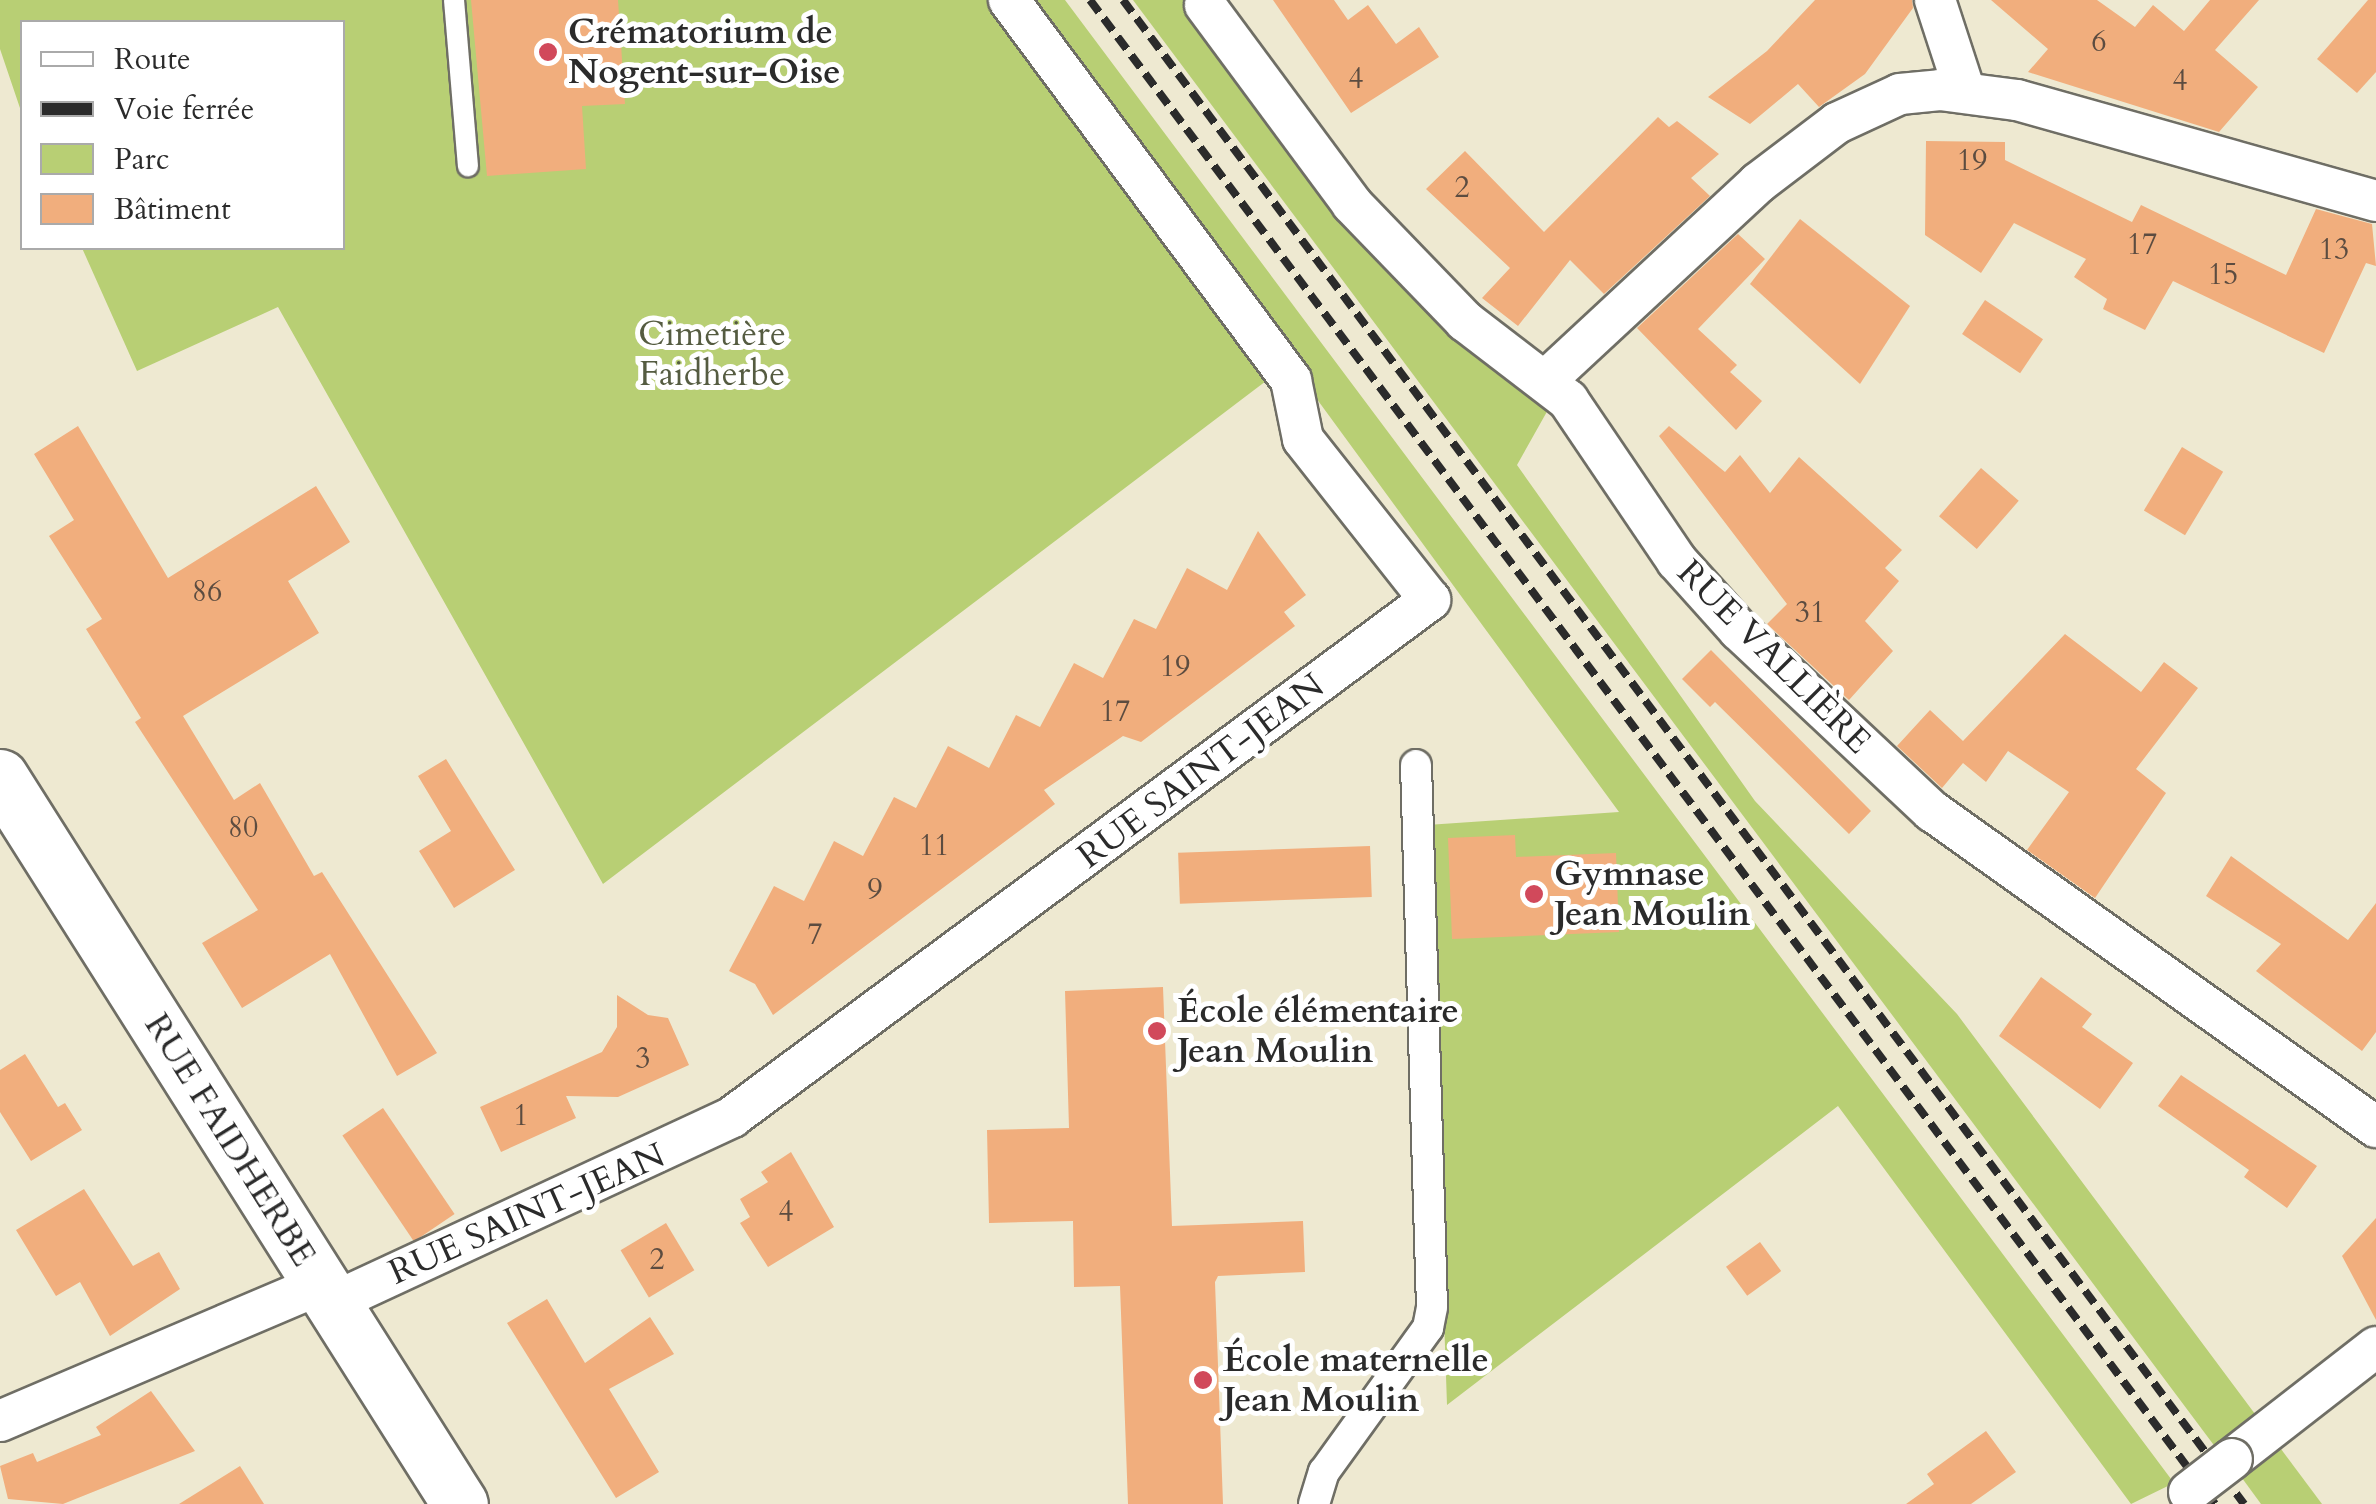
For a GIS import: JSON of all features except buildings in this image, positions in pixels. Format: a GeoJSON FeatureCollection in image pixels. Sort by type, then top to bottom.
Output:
{"type":"FeatureCollection","features":[{"type":"Feature","properties":{"kind":"main road","name":"RUE FAIDHERBE"},"geometry":{"type":"LineString","coordinates":[[0,777],[460,1504]]}},
{"type":"Feature","properties":{"kind":"street","name":"RUE SAINT-JEAN"},"geometry":{"type":"LineString","coordinates":[[327,1294],[732,1117],[1430,600],[1303,439],[1292,380],[1009,0]]}},
{"type":"Feature","properties":{"kind":"street"},"geometry":{"type":"LineString","coordinates":[[1935,0],[1965,92]]}},
{"type":"Feature","properties":{"kind":"street","name":"RUE VALLIÈRE"},"geometry":{"type":"LineString","coordinates":[[1204,5],[1352,204],[1465,321],[1546,381],[1582,416],[1698,585],[1907,789],[2376,1127]]}},
{"type":"Feature","properties":{"kind":"street"},"geometry":{"type":"LineString","coordinates":[[1546,381],[1736,202],[1819,135],[1880,99],[1918,90],[1965,92],[2044,106],[2376,201]]}},
{"type":"Feature","properties":{"kind":"street"},"geometry":{"type":"LineString","coordinates":[[1314,1504],[1324,1472],[1428,1328],[1432,1308],[1416,765]]}},
{"type":"Feature","properties":{"kind":"street"},"geometry":{"type":"LineString","coordinates":[[0,1421],[327,1294]]}},
{"type":"Feature","properties":{"kind":"street"},"geometry":{"type":"LineString","coordinates":[[2181,1498],[2376,1347]]}},
{"type":"Feature","properties":{"kind":"lane"},"geometry":{"type":"LineString","coordinates":[[454,0],[468,166]]}},
{"type":"Feature","properties":{"kind":"green space","name":"Cimetière Faidherbe"},"geometry":{"type":"Polygon","coordinates":[[[0,0],[989,0],[1266,381],[603,884],[278,307],[137,371],[83,250],[345,250],[345,20],[20,20],[20,108],[0,49],[0,0]]]}},
{"type":"Feature","properties":{"kind":"green space"},"geometry":{"type":"Polygon","coordinates":[[[1025,0],[1065,0],[2174,1483],[2131,1504],[1838,1106],[1447,1405],[1427,825],[1619,812],[1025,0]]]}},
{"type":"Feature","properties":{"kind":"green space"},"geometry":{"type":"Polygon","coordinates":[[[1133,0],[1184,0],[1294,147],[1549,408],[1517,465],[1755,801],[1957,1014],[2255,1414],[2216,1448],[1133,0]]]}},
{"type":"Feature","properties":{"kind":"green space"},"geometry":{"type":"Polygon","coordinates":[[[2281,1449],[2322,1504],[2261,1504],[2242,1478],[2281,1449]]]}},
{"type":"Feature","properties":{"kind":"railway"},"geometry":{"type":"LineString","coordinates":[[1090,0],[2215,1504]]}},
{"type":"Feature","properties":{"kind":"railway"},"geometry":{"type":"LineString","coordinates":[[1123,0],[2244,1504]]}},
{"type":"Feature","properties":{"kind":"place","name":"Crématorium de Nogent-sur-Oise"},"geometry":{"type":"Point","coordinates":[548,52]}},
{"type":"Feature","properties":{"kind":"place","name":"Gymnase Jean Moulin"},"geometry":{"type":"Point","coordinates":[1534,894]}},
{"type":"Feature","properties":{"kind":"place","name":"École élémentaire Jean Moulin"},"geometry":{"type":"Point","coordinates":[1157,1031]}},
{"type":"Feature","properties":{"kind":"place","name":"École maternelle Jean Moulin"},"geometry":{"type":"Point","coordinates":[1203,1380]}}]}
